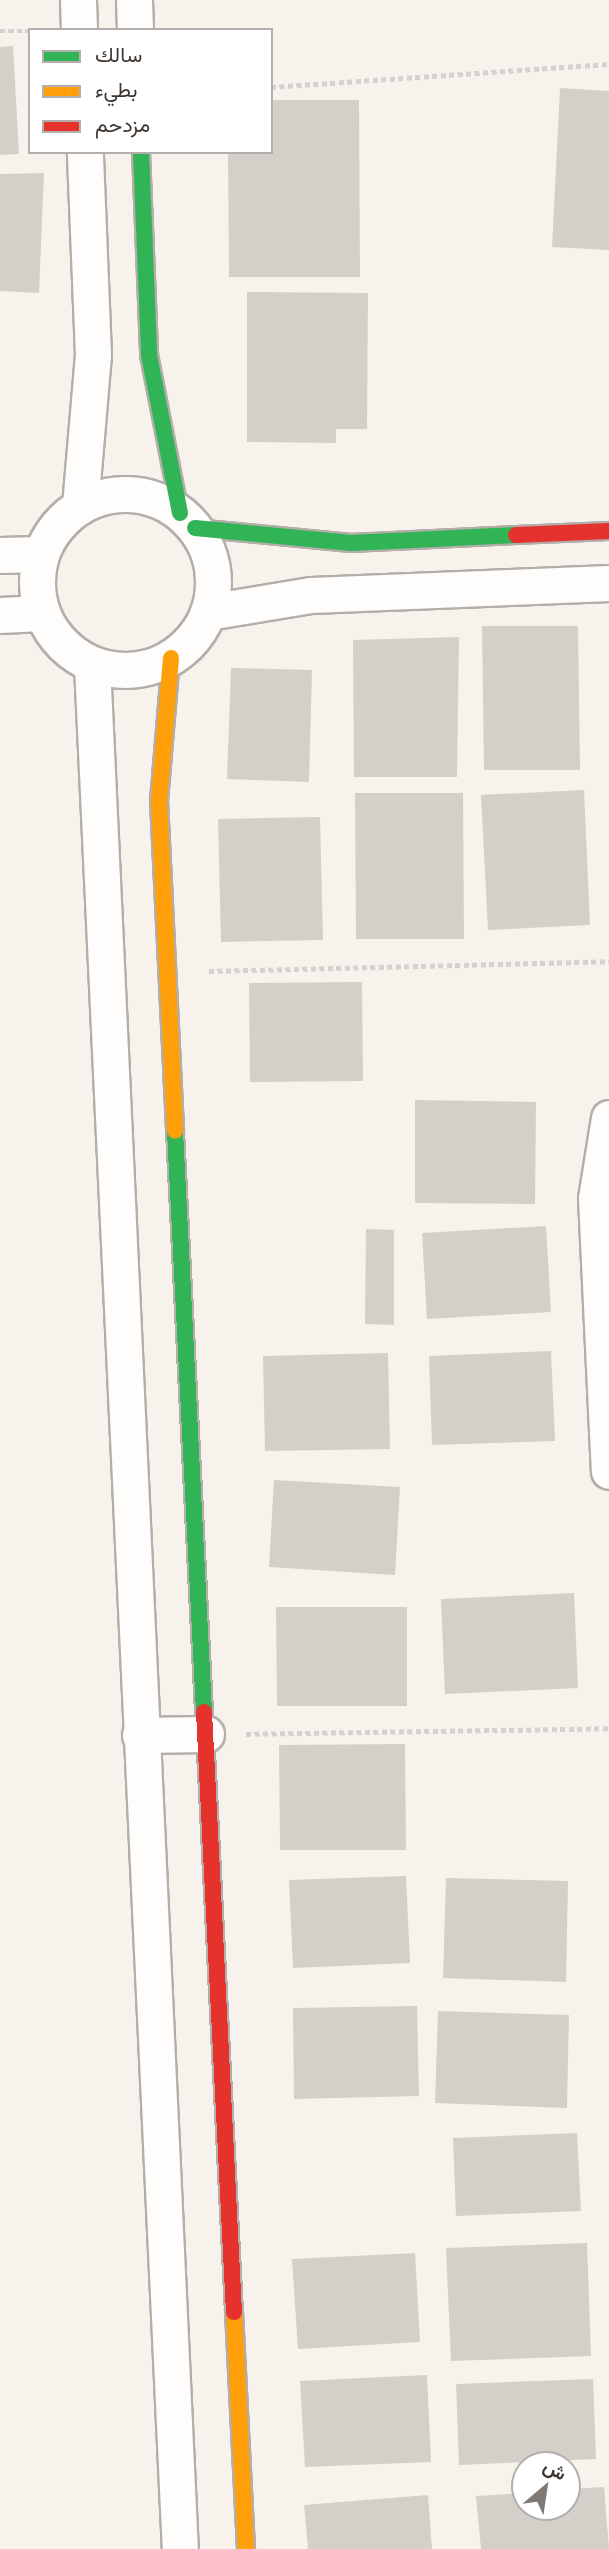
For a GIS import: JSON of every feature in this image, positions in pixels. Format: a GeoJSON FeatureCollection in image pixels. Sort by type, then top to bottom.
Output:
{"type":"FeatureCollection","features":[{"type":"Feature","properties":{"kind":"street"},"geometry":{"type":"LineString","coordinates":[[78,0],[79,28]]}},
{"type":"Feature","properties":{"kind":"street"},"geometry":{"type":"LineString","coordinates":[[134,0],[135,28]]}},
{"type":"Feature","properties":{"kind":"street"},"geometry":{"type":"LineString","coordinates":[[80,506],[93,355],[85,154]]}},
{"type":"Feature","properties":{"kind":"street"},"geometry":{"type":"LineString","coordinates":[[141,154],[149,355],[187,521],[212,569],[208,612],[171,658],[159,777],[246,2549]]}},
{"type":"Feature","properties":{"kind":"street"},"geometry":{"type":"LineString","coordinates":[[171,658],[133,670],[92,665],[54,635],[42,613],[41,554],[63,518],[80,506],[99,497],[141,495],[187,521],[351,543],[609,531]]}},
{"type":"Feature","properties":{"kind":"street"},"geometry":{"type":"LineString","coordinates":[[0,555],[41,554]]}},
{"type":"Feature","properties":{"kind":"street"},"geometry":{"type":"LineString","coordinates":[[208,612],[311,595],[609,583]]}},
{"type":"Feature","properties":{"kind":"street"},"geometry":{"type":"LineString","coordinates":[[0,615],[42,613]]}},
{"type":"Feature","properties":{"kind":"street"},"geometry":{"type":"LineString","coordinates":[[92,665],[180,2549]]}},
{"type":"Feature","properties":{"kind":"street"},"geometry":{"type":"LineString","coordinates":[[609,1118],[596,1198],[609,1471]]}},
{"type":"Feature","properties":{"kind":"street"},"geometry":{"type":"LineString","coordinates":[[140,1735],[206,1734]]}},
{"type":"Feature","properties":{"kind":"path"},"geometry":{"type":"LineString","coordinates":[[0,31],[28,30]]}},
{"type":"Feature","properties":{"kind":"path"},"geometry":{"type":"LineString","coordinates":[[273,88],[609,64]]}},
{"type":"Feature","properties":{"kind":"path"},"geometry":{"type":"LineString","coordinates":[[169,972],[609,961]]}},
{"type":"Feature","properties":{"kind":"path"},"geometry":{"type":"LineString","coordinates":[[206,1734],[609,1728]]}},
{"type":"Feature","properties":{"kind":"building"},"geometry":{"type":"Polygon","coordinates":[[[13,46],[19,154],[0,155],[0,47],[13,46]]]}},
{"type":"Feature","properties":{"kind":"building"},"geometry":{"type":"Polygon","coordinates":[[[560,88],[609,91],[609,250],[552,247],[560,88]]]}},
{"type":"Feature","properties":{"kind":"building"},"geometry":{"type":"Polygon","coordinates":[[[273,100],[359,100],[360,277],[229,277],[228,154],[273,154],[273,100]]]}},
{"type":"Feature","properties":{"kind":"building"},"geometry":{"type":"Polygon","coordinates":[[[44,173],[39,293],[0,291],[0,174],[44,173]]]}},
{"type":"Feature","properties":{"kind":"building"},"geometry":{"type":"Polygon","coordinates":[[[247,292],[368,293],[367,429],[336,429],[336,443],[247,442],[247,292]]]}},
{"type":"Feature","properties":{"kind":"building"},"geometry":{"type":"Polygon","coordinates":[[[482,626],[578,626],[580,770],[484,770],[482,626]]]}},
{"type":"Feature","properties":{"kind":"building"},"geometry":{"type":"Polygon","coordinates":[[[459,637],[457,777],[354,777],[353,640],[459,637]]]}},
{"type":"Feature","properties":{"kind":"building"},"geometry":{"type":"Polygon","coordinates":[[[231,668],[312,670],[309,782],[227,779],[231,668]]]}},
{"type":"Feature","properties":{"kind":"building"},"geometry":{"type":"Polygon","coordinates":[[[584,790],[590,925],[488,930],[481,795],[584,790]]]}},
{"type":"Feature","properties":{"kind":"building"},"geometry":{"type":"Polygon","coordinates":[[[355,793],[463,793],[464,939],[356,939],[355,793]]]}},
{"type":"Feature","properties":{"kind":"building"},"geometry":{"type":"Polygon","coordinates":[[[320,817],[323,940],[221,942],[218,819],[320,817]]]}},
{"type":"Feature","properties":{"kind":"building"},"geometry":{"type":"Polygon","coordinates":[[[362,982],[363,1081],[250,1082],[249,983],[362,982]]]}},
{"type":"Feature","properties":{"kind":"building"},"geometry":{"type":"Polygon","coordinates":[[[415,1100],[536,1102],[535,1204],[415,1203],[415,1100]]]}},
{"type":"Feature","properties":{"kind":"building"},"geometry":{"type":"Polygon","coordinates":[[[546,1226],[551,1312],[427,1319],[422,1233],[546,1226]]]}},
{"type":"Feature","properties":{"kind":"building"},"geometry":{"type":"Polygon","coordinates":[[[366,1229],[394,1230],[394,1325],[365,1324],[366,1229]]]}},
{"type":"Feature","properties":{"kind":"building"},"geometry":{"type":"Polygon","coordinates":[[[551,1351],[555,1441],[432,1445],[429,1356],[551,1351]]]}},
{"type":"Feature","properties":{"kind":"building"},"geometry":{"type":"Polygon","coordinates":[[[388,1353],[390,1449],[265,1451],[263,1356],[388,1353]]]}},
{"type":"Feature","properties":{"kind":"building"},"geometry":{"type":"Polygon","coordinates":[[[274,1480],[400,1487],[395,1575],[269,1567],[274,1480]]]}},
{"type":"Feature","properties":{"kind":"building"},"geometry":{"type":"Polygon","coordinates":[[[574,1593],[578,1688],[445,1694],[441,1599],[574,1593]]]}},
{"type":"Feature","properties":{"kind":"building"},"geometry":{"type":"Polygon","coordinates":[[[276,1607],[407,1607],[407,1706],[277,1706],[276,1607]]]}},
{"type":"Feature","properties":{"kind":"building"},"geometry":{"type":"Polygon","coordinates":[[[405,1744],[406,1850],[280,1850],[279,1745],[405,1744]]]}},
{"type":"Feature","properties":{"kind":"building"},"geometry":{"type":"Polygon","coordinates":[[[406,1876],[410,1963],[293,1968],[289,1880],[406,1876]]]}},
{"type":"Feature","properties":{"kind":"building"},"geometry":{"type":"Polygon","coordinates":[[[446,1878],[568,1881],[566,1982],[443,1978],[446,1878]]]}},
{"type":"Feature","properties":{"kind":"building"},"geometry":{"type":"Polygon","coordinates":[[[417,2006],[419,2096],[294,2099],[293,2008],[417,2006]]]}},
{"type":"Feature","properties":{"kind":"building"},"geometry":{"type":"Polygon","coordinates":[[[438,2011],[569,2015],[567,2108],[435,2103],[438,2011]]]}},
{"type":"Feature","properties":{"kind":"building"},"geometry":{"type":"Polygon","coordinates":[[[577,2133],[581,2211],[456,2216],[453,2138],[577,2133]]]}},
{"type":"Feature","properties":{"kind":"building"},"geometry":{"type":"Polygon","coordinates":[[[587,2243],[591,2356],[451,2361],[446,2248],[587,2243]]]}},
{"type":"Feature","properties":{"kind":"building"},"geometry":{"type":"Polygon","coordinates":[[[415,2253],[420,2342],[298,2349],[292,2259],[415,2253]]]}},
{"type":"Feature","properties":{"kind":"building"},"geometry":{"type":"Polygon","coordinates":[[[427,2375],[431,2462],[305,2467],[300,2381],[427,2375]]]}},
{"type":"Feature","properties":{"kind":"building"},"geometry":{"type":"Polygon","coordinates":[[[593,2379],[596,2459],[581,2460],[581,2451],[511,2451],[511,2463],[459,2465],[456,2384],[593,2379]]]}},
{"type":"Feature","properties":{"kind":"building"},"geometry":{"type":"Polygon","coordinates":[[[604,2487],[609,2549],[481,2549],[476,2496],[511,2494],[511,2521],[581,2521],[581,2488],[604,2487]]]}},
{"type":"Feature","properties":{"kind":"building"},"geometry":{"type":"Polygon","coordinates":[[[428,2495],[432,2549],[308,2549],[304,2505],[428,2495]]]}},
{"type":"Feature","properties":{"kind":"traffic: fast"},"geometry":{"type":"LineString","coordinates":[[141,154],[149,355],[180,513]]}},
{"type":"Feature","properties":{"kind":"traffic: fast"},"geometry":{"type":"LineString","coordinates":[[195,528],[351,543],[516,535]]}},
{"type":"Feature","properties":{"kind":"traffic: fast"},"geometry":{"type":"LineString","coordinates":[[175,1131],[204,1712]]}},
{"type":"Feature","properties":{"kind":"traffic: slow"},"geometry":{"type":"LineString","coordinates":[[171,658],[159,801],[175,1131]]}},
{"type":"Feature","properties":{"kind":"traffic: slow"},"geometry":{"type":"LineString","coordinates":[[234,2312],[246,2549]]}},
{"type":"Feature","properties":{"kind":"traffic: jam"},"geometry":{"type":"LineString","coordinates":[[516,535],[609,531]]}},
{"type":"Feature","properties":{"kind":"traffic: jam"},"geometry":{"type":"LineString","coordinates":[[204,1712],[234,2312]]}}]}
